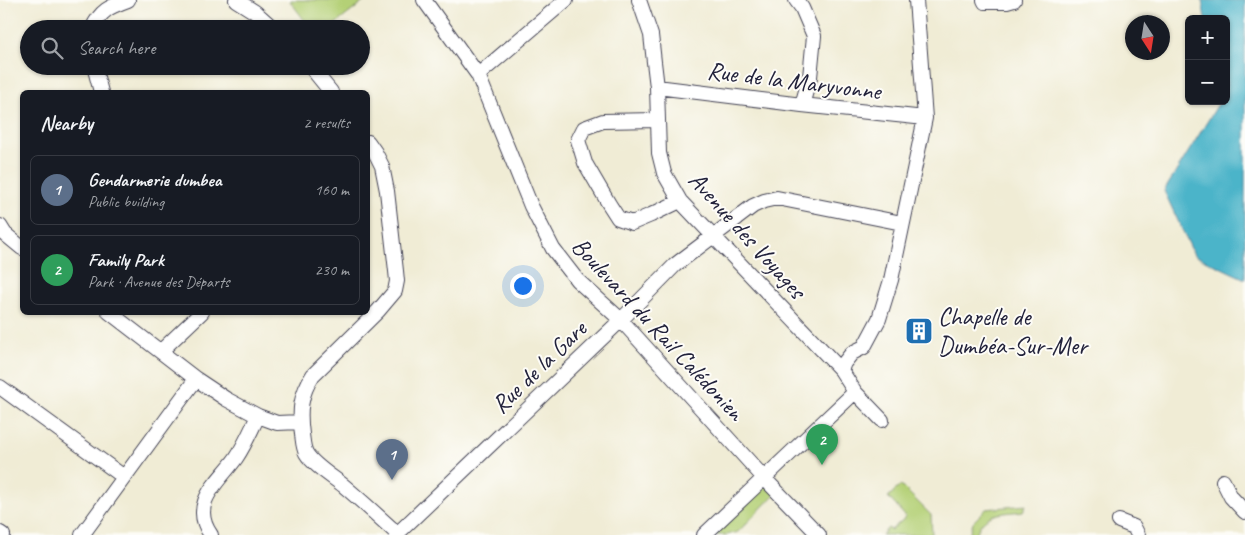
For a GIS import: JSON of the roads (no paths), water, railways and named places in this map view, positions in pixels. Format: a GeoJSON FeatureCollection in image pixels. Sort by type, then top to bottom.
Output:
{"type":"FeatureCollection","features":[{"type":"Feature","properties":{"kind":"street"},"geometry":{"type":"LineString","coordinates":[[96,20],[108,8],[128,0]]}},
{"type":"Feature","properties":{"kind":"street"},"geometry":{"type":"LineString","coordinates":[[236,0],[264,20]]}},
{"type":"Feature","properties":{"kind":"street","name":"Boulevard du Rail Calédonien"},"geometry":{"type":"LineString","coordinates":[[424,0],[478,75],[531,206],[552,249],[578,280],[621,320],[764,478],[819,535]]}},
{"type":"Feature","properties":{"kind":"street"},"geometry":{"type":"LineString","coordinates":[[478,75],[566,0]]}},
{"type":"Feature","properties":{"kind":"street","name":"Avenue des Voyages"},"geometry":{"type":"LineString","coordinates":[[639,0],[651,34],[658,87],[659,153],[664,173],[680,201],[841,370],[855,392],[882,420]]}},
{"type":"Feature","properties":{"kind":"street"},"geometry":{"type":"LineString","coordinates":[[796,0],[802,8],[814,36],[810,77],[802,105]]}},
{"type":"Feature","properties":{"kind":"street"},"geometry":{"type":"LineString","coordinates":[[841,370],[844,362],[852,353],[864,347],[879,318],[891,280],[924,118],[916,0]]}},
{"type":"Feature","properties":{"kind":"street"},"geometry":{"type":"LineString","coordinates":[[984,0],[985,2],[1007,2],[1014,0]]}},
{"type":"Feature","properties":{"kind":"street"},"geometry":{"type":"LineString","coordinates":[[96,75],[100,90]]}},
{"type":"Feature","properties":{"kind":"street"},"geometry":{"type":"LineString","coordinates":[[317,75],[329,90]]}},
{"type":"Feature","properties":{"kind":"street","name":"Rue de la Maryvonne"},"geometry":{"type":"LineString","coordinates":[[658,87],[924,118]]}},
{"type":"Feature","properties":{"kind":"street"},"geometry":{"type":"LineString","coordinates":[[658,120],[604,121],[584,128],[578,140],[585,163],[618,218],[632,223],[680,201]]}},
{"type":"Feature","properties":{"kind":"street"},"geometry":{"type":"LineString","coordinates":[[370,152],[382,166],[387,191],[397,281],[394,291],[378,311],[313,375],[306,386],[302,399],[300,422],[303,444],[306,453],[312,460],[397,535]]}},
{"type":"Feature","properties":{"kind":"street","name":"Rue de la Gare"},"geometry":{"type":"LineString","coordinates":[[397,535],[621,320],[675,265],[753,206],[777,198],[902,223]]}},
{"type":"Feature","properties":{"kind":"street"},"geometry":{"type":"LineString","coordinates":[[0,226],[20,246]]}},
{"type":"Feature","properties":{"kind":"street"},"geometry":{"type":"LineString","coordinates":[[113,315],[226,399],[258,416],[277,423],[300,422]]}},
{"type":"Feature","properties":{"kind":"street"},"geometry":{"type":"LineString","coordinates":[[160,351],[199,315]]}},
{"type":"Feature","properties":{"kind":"street"},"geometry":{"type":"LineString","coordinates":[[82,535],[196,378]]}},
{"type":"Feature","properties":{"kind":"street"},"geometry":{"type":"LineString","coordinates":[[0,387],[124,477]]}},
{"type":"Feature","properties":{"kind":"street"},"geometry":{"type":"LineString","coordinates":[[704,535],[855,392]]}},
{"type":"Feature","properties":{"kind":"street"},"geometry":{"type":"LineString","coordinates":[[210,535],[204,524],[203,514],[206,499],[214,484],[236,457],[258,416]]}},
{"type":"Feature","properties":{"kind":"street"},"geometry":{"type":"LineString","coordinates":[[1223,481],[1231,497],[1245,512]]}},
{"type":"Feature","properties":{"kind":"street"},"geometry":{"type":"LineString","coordinates":[[1119,521],[1134,527],[1138,535]]}},
{"type":"Feature","properties":{"kind":"water"},"geometry":{"type":"Polygon","coordinates":[[[1202,0],[1245,0],[1245,279],[1194,255],[1164,191],[1218,105],[1230,105],[1230,15],[1204,15],[1202,0]]]}},
{"type":"Feature","properties":{"kind":"place","name":"Chapelle de Dumbéa-Sur-Mer"},"geometry":{"type":"Point","coordinates":[919,331]}},
{"type":"Feature","properties":{"kind":"place","name":"Family Park"},"geometry":{"type":"Point","coordinates":[822,465]}},
{"type":"Feature","properties":{"kind":"place","name":"Gendarmerie dumbea"},"geometry":{"type":"Point","coordinates":[392,480]}}]}
